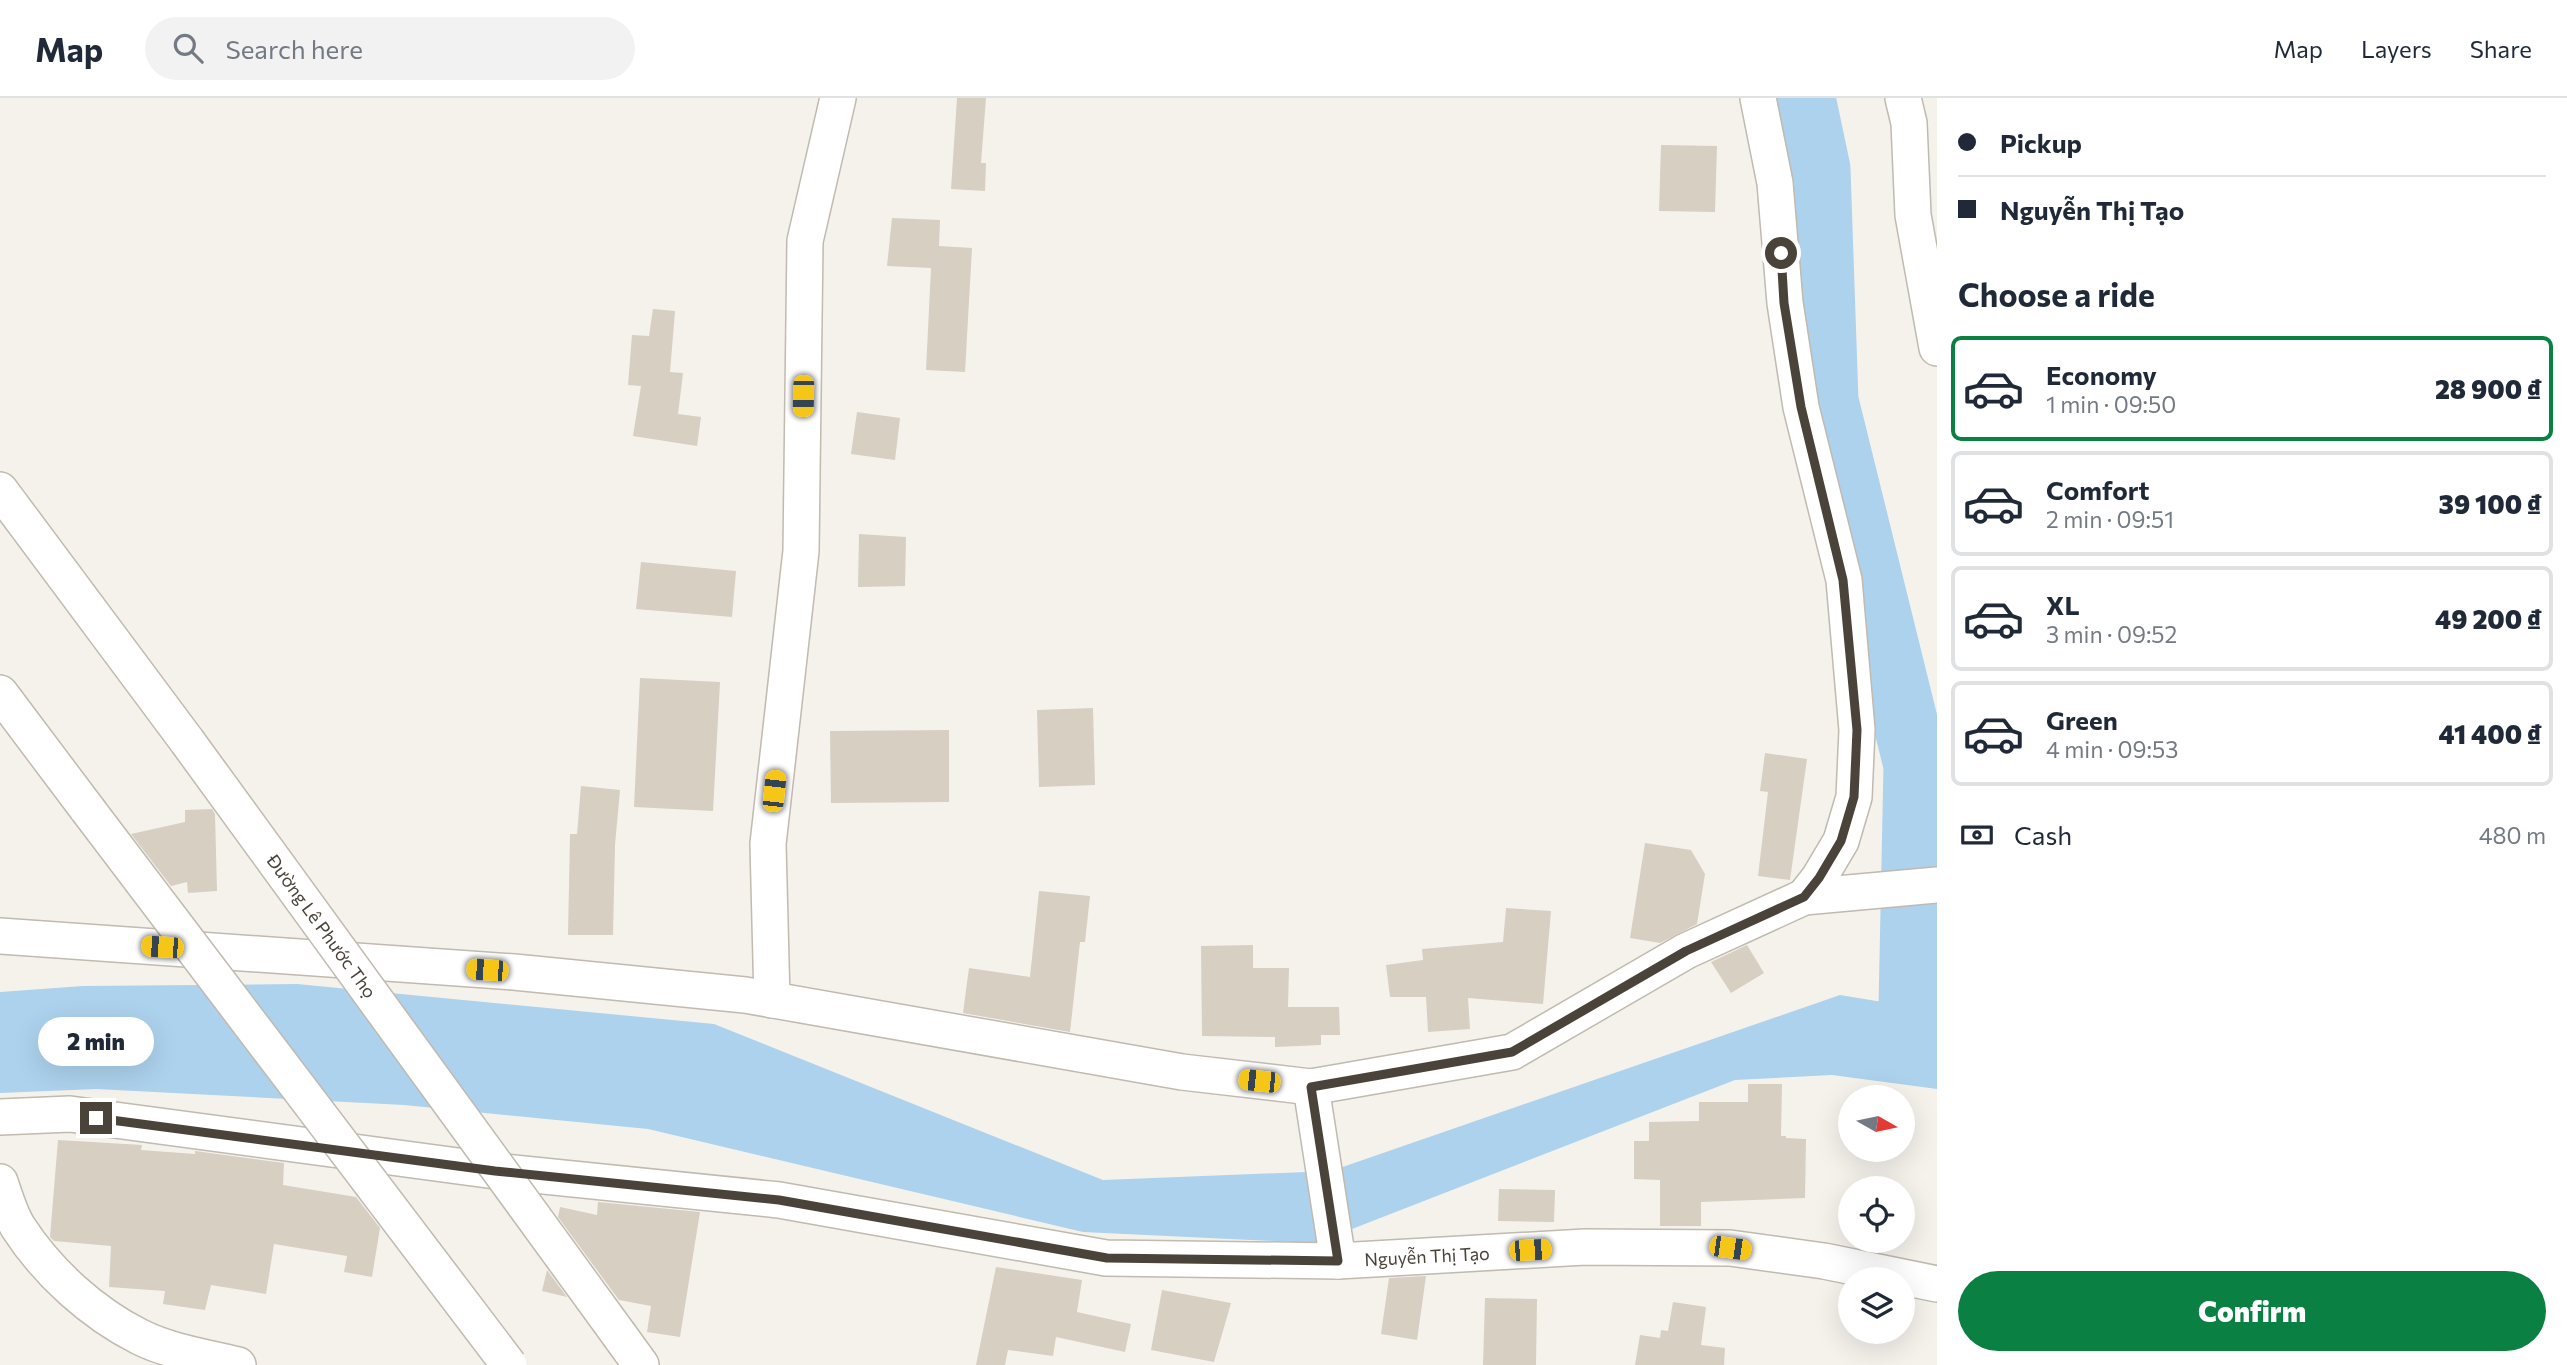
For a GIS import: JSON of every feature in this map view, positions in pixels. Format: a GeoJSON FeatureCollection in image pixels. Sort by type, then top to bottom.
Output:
{"type":"FeatureCollection","features":[{"type":"Feature","properties":{"kind":"street"},"geometry":{"type":"LineString","coordinates":[[772,1000],[768,844],[801,551],[805,241],[838,98]]}},
{"type":"Feature","properties":{"kind":"street"},"geometry":{"type":"LineString","coordinates":[[1758,98],[1775,183],[1784,303],[1801,407],[1843,580],[1857,730],[1854,797],[1841,841],[1819,878],[1819,896]]}},
{"type":"Feature","properties":{"kind":"street"},"geometry":{"type":"LineString","coordinates":[[1906,111],[1913,215],[1937,348]]}},
{"type":"Feature","properties":{"kind":"street","name":"Đường Lê Phước Thọ"},"geometry":{"type":"LineString","coordinates":[[0,490],[187,741],[641,1365]]}},
{"type":"Feature","properties":{"kind":"street"},"geometry":{"type":"LineString","coordinates":[[0,694],[509,1365]]}},
{"type":"Feature","properties":{"kind":"street"},"geometry":{"type":"LineString","coordinates":[[0,936],[500,971],[772,1000],[1182,1072],[1311,1087],[1512,1052],[1686,951],[1819,896],[1937,885]]}},
{"type":"Feature","properties":{"kind":"street"},"geometry":{"type":"LineString","coordinates":[[1311,1087],[1337,1254]]}},
{"type":"Feature","properties":{"kind":"street","name":"Nguyễn Thị Tạo"},"geometry":{"type":"LineString","coordinates":[[0,1117],[70,1114],[495,1171],[779,1200],[1107,1258],[1585,1247],[1730,1248],[1824,1261],[1937,1284]]}},
{"type":"Feature","properties":{"kind":"street"},"geometry":{"type":"LineString","coordinates":[[0,1182],[16,1225],[40,1257],[63,1282],[111,1320],[141,1338],[238,1365]]}},
{"type":"Feature","properties":{"kind":"water"},"geometry":{"type":"Polygon","coordinates":[[[297,984],[714,1024],[1103,1180],[1331,1171],[1840,995],[1937,1011],[1937,1089],[1832,1075],[1735,1080],[1316,1243],[1083,1232],[648,1129],[404,1105],[96,1089],[0,1093],[0,992],[83,986],[297,984]]]}},
{"type":"Feature","properties":{"kind":"building"},"geometry":{"type":"Polygon","coordinates":[[[957,98],[986,98],[981,163],[986,163],[985,191],[951,189],[957,98]]]}},
{"type":"Feature","properties":{"kind":"building"},"geometry":{"type":"Polygon","coordinates":[[[1661,145],[1717,146],[1715,212],[1659,211],[1661,145]]]}},
{"type":"Feature","properties":{"kind":"building"},"geometry":{"type":"Polygon","coordinates":[[[892,218],[940,220],[939,246],[972,248],[965,372],[926,370],[931,268],[887,266],[892,218]]]}},
{"type":"Feature","properties":{"kind":"building"},"geometry":{"type":"Polygon","coordinates":[[[653,309],[675,311],[670,372],[683,373],[678,414],[701,417],[697,446],[633,436],[641,386],[628,385],[632,335],[649,336],[653,309]]]}},
{"type":"Feature","properties":{"kind":"building"},"geometry":{"type":"Polygon","coordinates":[[[857,412],[900,418],[895,460],[851,454],[857,412]]]}},
{"type":"Feature","properties":{"kind":"building"},"geometry":{"type":"Polygon","coordinates":[[[859,534],[906,537],[905,586],[858,587],[859,534]]]}},
{"type":"Feature","properties":{"kind":"building"},"geometry":{"type":"Polygon","coordinates":[[[641,562],[736,571],[732,617],[636,609],[641,562]]]}},
{"type":"Feature","properties":{"kind":"building"},"geometry":{"type":"Polygon","coordinates":[[[640,678],[720,682],[713,811],[634,807],[640,678]]]}},
{"type":"Feature","properties":{"kind":"building"},"geometry":{"type":"Polygon","coordinates":[[[1093,708],[1095,785],[1039,787],[1037,710],[1093,708]]]}},
{"type":"Feature","properties":{"kind":"building"},"geometry":{"type":"Polygon","coordinates":[[[949,730],[949,802],[831,803],[830,731],[949,730]]]}},
{"type":"Feature","properties":{"kind":"building"},"geometry":{"type":"Polygon","coordinates":[[[1765,753],[1807,759],[1790,880],[1758,876],[1768,792],[1760,791],[1765,753]]]}},
{"type":"Feature","properties":{"kind":"building"},"geometry":{"type":"Polygon","coordinates":[[[581,786],[620,790],[615,845],[613,935],[568,935],[570,834],[577,834],[581,786]]]}},
{"type":"Feature","properties":{"kind":"building"},"geometry":{"type":"Polygon","coordinates":[[[212,809],[215,814],[217,891],[188,893],[187,882],[171,886],[131,834],[185,822],[185,810],[212,809]]]}},
{"type":"Feature","properties":{"kind":"building"},"geometry":{"type":"Polygon","coordinates":[[[1645,843],[1691,850],[1705,874],[1697,924],[1660,943],[1630,938],[1645,843]]]}},
{"type":"Feature","properties":{"kind":"building"},"geometry":{"type":"Polygon","coordinates":[[[1039,891],[1090,896],[1085,942],[1080,942],[1070,1032],[963,1013],[969,968],[1030,977],[1039,891]]]}},
{"type":"Feature","properties":{"kind":"building"},"geometry":{"type":"Polygon","coordinates":[[[1506,908],[1551,911],[1543,1004],[1468,998],[1470,1029],[1428,1032],[1426,997],[1390,997],[1386,965],[1423,960],[1422,949],[1503,942],[1506,908]]]}},
{"type":"Feature","properties":{"kind":"building"},"geometry":{"type":"Polygon","coordinates":[[[1253,945],[1253,968],[1289,968],[1288,1007],[1339,1007],[1340,1035],[1321,1035],[1321,1045],[1275,1047],[1275,1037],[1202,1036],[1201,946],[1253,945]]]}},
{"type":"Feature","properties":{"kind":"building"},"geometry":{"type":"Polygon","coordinates":[[[1747,945],[1764,973],[1731,993],[1711,962],[1747,945]]]}},
{"type":"Feature","properties":{"kind":"building"},"geometry":{"type":"Polygon","coordinates":[[[1748,1084],[1782,1084],[1781,1136],[1806,1139],[1805,1198],[1701,1202],[1701,1226],[1660,1226],[1660,1180],[1634,1179],[1634,1141],[1649,1141],[1649,1122],[1699,1121],[1699,1102],[1748,1102],[1748,1084]]]}},
{"type":"Feature","properties":{"kind":"building"},"geometry":{"type":"Polygon","coordinates":[[[58,1140],[142,1145],[141,1150],[195,1154],[195,1151],[284,1163],[283,1185],[356,1197],[380,1228],[372,1277],[344,1272],[347,1256],[274,1244],[266,1294],[211,1285],[205,1310],[163,1304],[165,1291],[109,1287],[111,1246],[54,1241],[50,1237],[58,1140]]]}},
{"type":"Feature","properties":{"kind":"building"},"geometry":{"type":"Polygon","coordinates":[[[1499,1189],[1555,1190],[1554,1222],[1498,1221],[1499,1189]]]}},
{"type":"Feature","properties":{"kind":"building"},"geometry":{"type":"Polygon","coordinates":[[[598,1202],[700,1212],[680,1337],[647,1332],[651,1306],[619,1300],[558,1217],[560,1207],[597,1215],[598,1202]]]}},
{"type":"Feature","properties":{"kind":"building"},"geometry":{"type":"Polygon","coordinates":[[[996,1267],[1082,1280],[1077,1312],[1131,1324],[1125,1352],[1056,1337],[1053,1356],[1008,1350],[1005,1365],[976,1365],[996,1267]]]}},
{"type":"Feature","properties":{"kind":"building"},"geometry":{"type":"Polygon","coordinates":[[[547,1270],[567,1297],[542,1291],[547,1270]]]}},
{"type":"Feature","properties":{"kind":"building"},"geometry":{"type":"Polygon","coordinates":[[[1426,1276],[1417,1340],[1381,1334],[1389,1278],[1426,1276]]]}},
{"type":"Feature","properties":{"kind":"building"},"geometry":{"type":"Polygon","coordinates":[[[1162,1290],[1231,1303],[1214,1362],[1151,1350],[1162,1290]]]}},
{"type":"Feature","properties":{"kind":"building"},"geometry":{"type":"Polygon","coordinates":[[[1485,1298],[1537,1299],[1536,1365],[1483,1365],[1485,1298]]]}},
{"type":"Feature","properties":{"kind":"building"},"geometry":{"type":"Polygon","coordinates":[[[1673,1302],[1706,1307],[1701,1345],[1725,1348],[1724,1365],[1635,1365],[1640,1335],[1660,1338],[1661,1330],[1668,1331],[1673,1302]]]}},
{"type":"Feature","properties":{"kind":"waterway"},"geometry":{"type":"LineString","coordinates":[[1803,98],[1818,169],[1826,401],[1916,765],[1911,1007]]}},
{"type":"Feature","properties":{"kind":"route"},"geometry":{"type":"LineString","coordinates":[[96,1118],[495,1171],[779,1200],[1107,1258],[1338,1261],[1311,1087],[1512,1052],[1686,951],[1804,897],[1841,841],[1854,797],[1857,730],[1843,580],[1801,407],[1784,303],[1781,253]]}}]}
